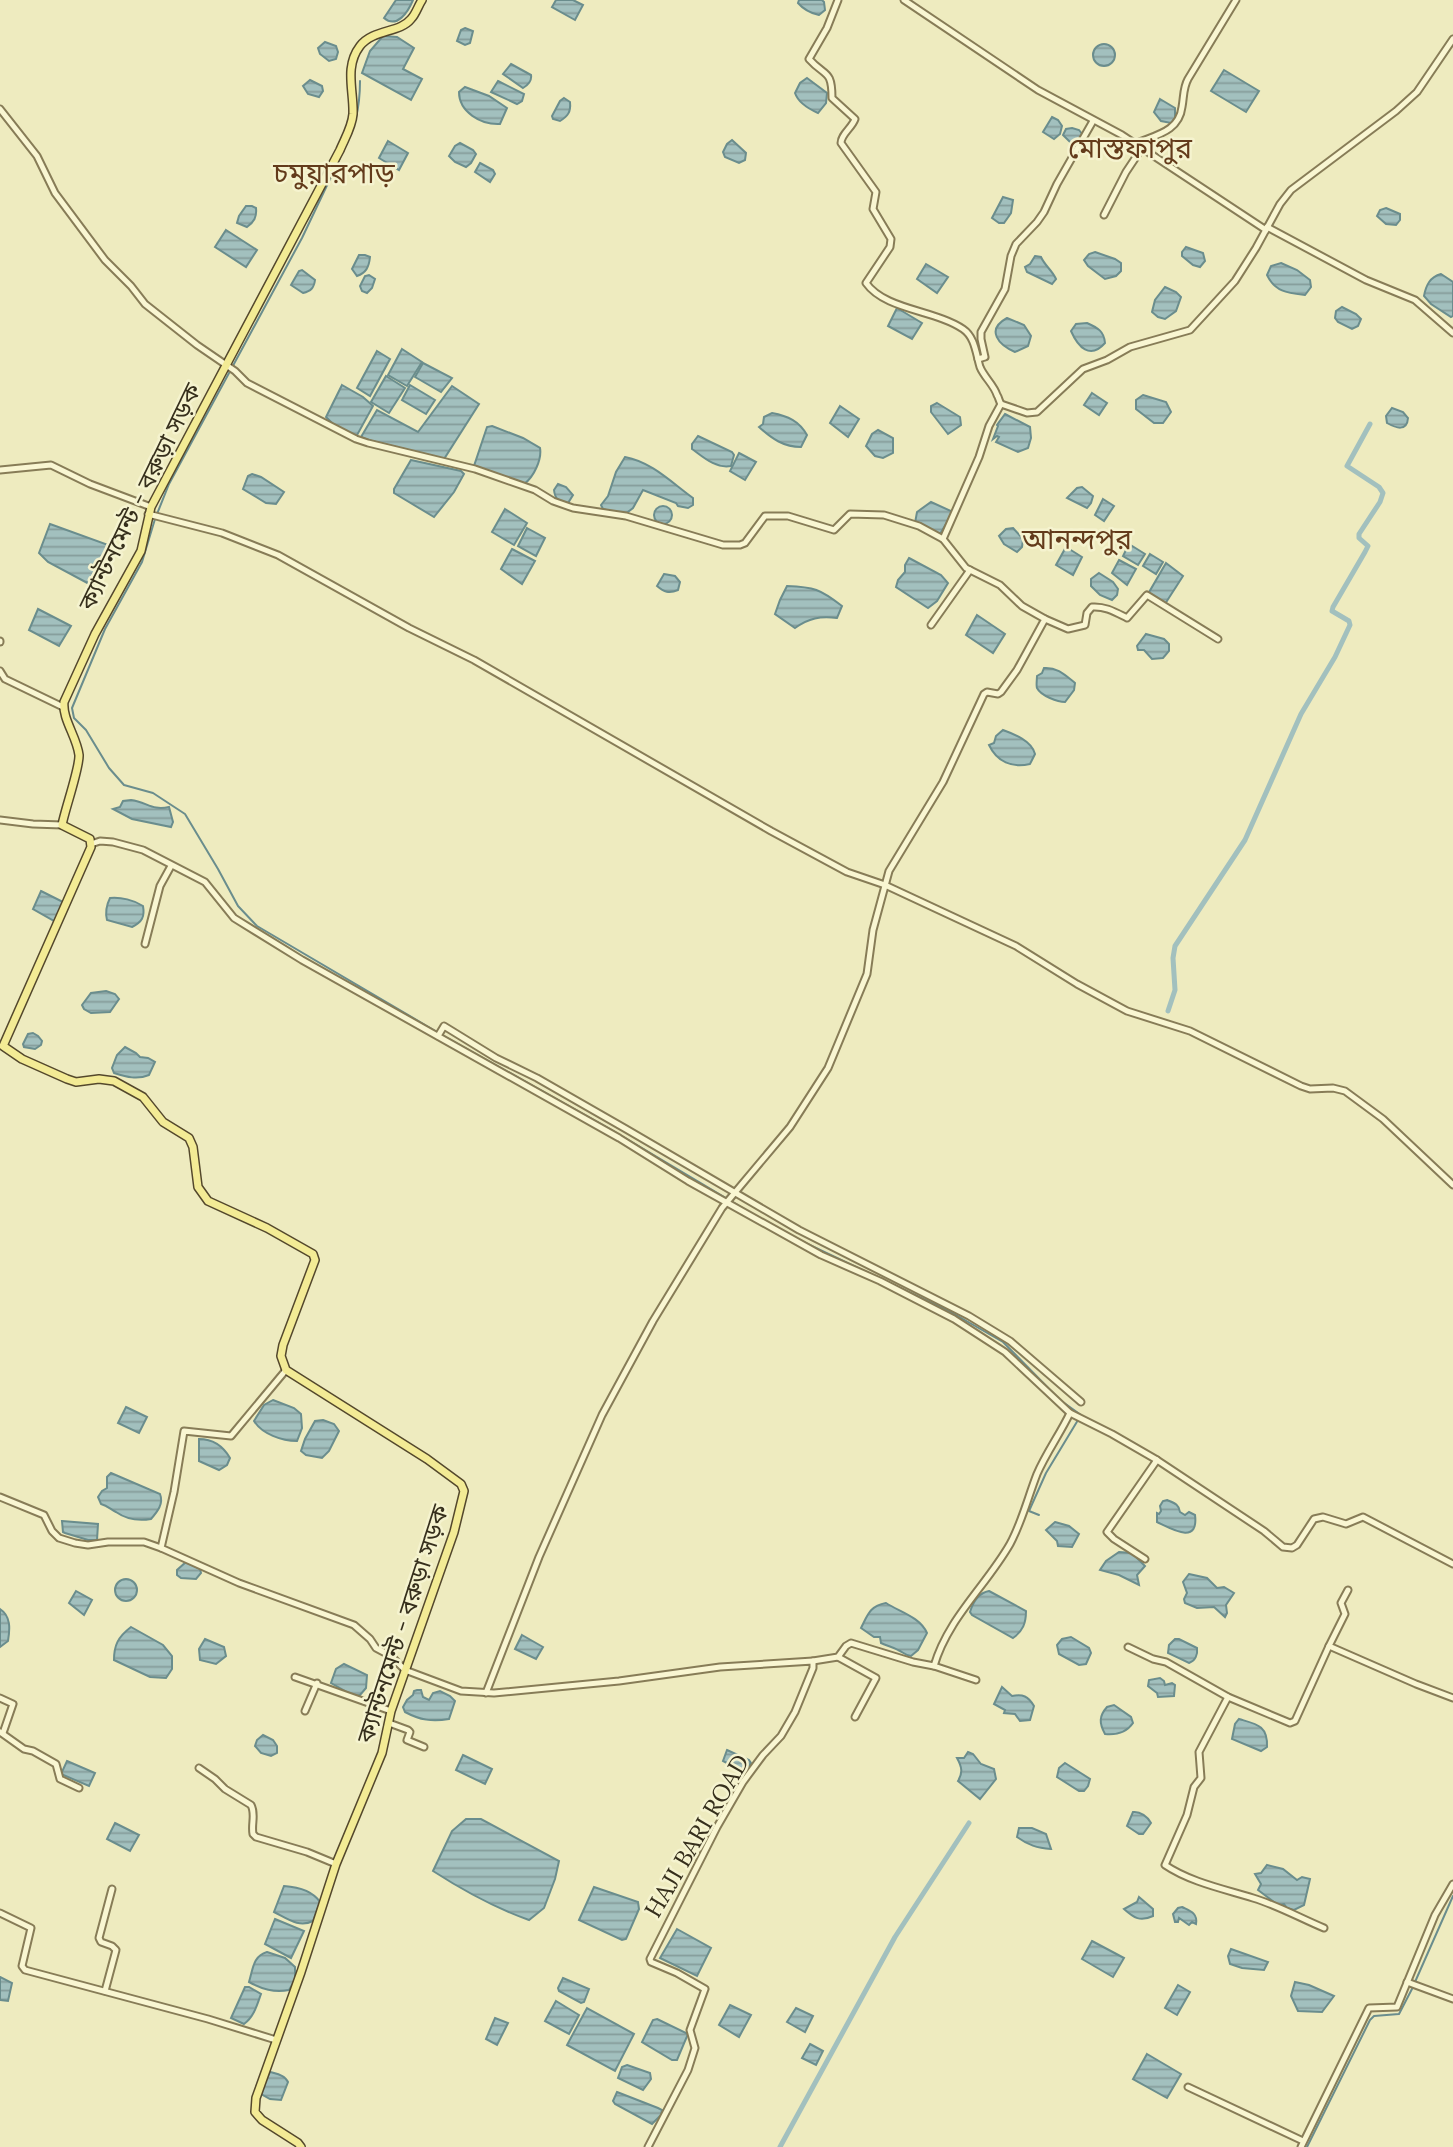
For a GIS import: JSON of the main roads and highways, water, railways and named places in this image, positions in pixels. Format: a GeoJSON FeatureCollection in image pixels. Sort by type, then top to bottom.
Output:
{"type":"FeatureCollection","features":[{"type":"Feature","properties":{"kind":"main road","name":"ক্যান্টনমেন্ট - বরুড়া সড়ক"},"geometry":{"type":"LineString","coordinates":[[301,2147],[262,2120],[255,2112],[256,2098],[302,1972],[336,1864],[382,1753],[391,1711],[454,1532],[464,1491],[461,1484],[427,1459],[286,1370],[281,1356],[283,1345],[315,1260],[313,1254],[267,1228],[208,1201],[198,1187],[193,1147],[189,1138],[163,1122],[143,1097],[114,1082],[99,1079],[76,1082],[67,1079],[1,1047],[90,853],[90,839],[62,825],[79,756],[63,707],[95,634],[141,551],[150,511],[313,204],[351,124],[351,65],[359,47],[371,36],[405,24],[422,0]]}},
{"type":"Feature","properties":{"kind":"water"},"geometry":{"type":"Polygon","coordinates":[[[396,0],[413,0],[402,18],[393,22],[384,18],[396,0]]]}},
{"type":"Feature","properties":{"kind":"water"},"geometry":{"type":"Polygon","coordinates":[[[556,0],[573,0],[583,5],[575,20],[552,7],[556,0]]]}},
{"type":"Feature","properties":{"kind":"water"},"geometry":{"type":"Polygon","coordinates":[[[799,0],[822,0],[825,10],[819,15],[813,13],[800,5],[799,0]]]}},
{"type":"Feature","properties":{"kind":"water"},"geometry":{"type":"Polygon","coordinates":[[[465,28],[473,31],[470,43],[465,45],[457,41],[461,30],[465,28]]]}},
{"type":"Feature","properties":{"kind":"water"},"geometry":{"type":"Polygon","coordinates":[[[383,36],[397,37],[414,48],[403,69],[422,79],[411,100],[362,73],[370,51],[383,36]]]}},
{"type":"Feature","properties":{"kind":"water"},"geometry":{"type":"Polygon","coordinates":[[[325,42],[336,46],[336,59],[329,61],[320,54],[318,48],[325,42]]]}},
{"type":"Feature","properties":{"kind":"water"},"geometry":{"type":"Polygon","coordinates":[[[1104,44],[1112,47],[1115,55],[1112,63],[1104,66],[1096,63],[1093,55],[1096,47],[1104,44]]]}},
{"type":"Feature","properties":{"kind":"water"},"geometry":{"type":"Polygon","coordinates":[[[511,64],[531,75],[529,83],[523,88],[503,74],[511,64]]]}},
{"type":"Feature","properties":{"kind":"water"},"geometry":{"type":"Polygon","coordinates":[[[1224,70],[1259,91],[1246,112],[1211,91],[1224,70]]]}},
{"type":"Feature","properties":{"kind":"water"},"geometry":{"type":"Polygon","coordinates":[[[807,78],[827,93],[826,103],[818,113],[804,105],[795,93],[800,83],[807,78]]]}},
{"type":"Feature","properties":{"kind":"water"},"geometry":{"type":"Polygon","coordinates":[[[310,80],[322,86],[323,91],[319,97],[308,94],[303,86],[310,80]]]}},
{"type":"Feature","properties":{"kind":"water"},"geometry":{"type":"Polygon","coordinates":[[[498,81],[524,94],[522,101],[517,104],[491,92],[498,81]]]}},
{"type":"Feature","properties":{"kind":"water"},"geometry":{"type":"Polygon","coordinates":[[[465,87],[489,96],[507,108],[500,124],[479,120],[467,111],[459,92],[465,87]]]}},
{"type":"Feature","properties":{"kind":"water"},"geometry":{"type":"Polygon","coordinates":[[[564,98],[570,102],[568,113],[560,121],[553,119],[552,116],[564,98]]]}},
{"type":"Feature","properties":{"kind":"water"},"geometry":{"type":"Polygon","coordinates":[[[1160,99],[1175,108],[1175,118],[1171,123],[1161,121],[1154,112],[1160,99]]]}},
{"type":"Feature","properties":{"kind":"water"},"geometry":{"type":"Polygon","coordinates":[[[1052,117],[1062,126],[1060,134],[1054,139],[1043,132],[1052,117]]]}},
{"type":"Feature","properties":{"kind":"water"},"geometry":{"type":"Polygon","coordinates":[[[1072,128],[1083,135],[1076,146],[1063,135],[1066,129],[1072,128]]]}},
{"type":"Feature","properties":{"kind":"water"},"geometry":{"type":"Polygon","coordinates":[[[732,140],[746,153],[745,160],[739,163],[725,157],[723,152],[732,140]]]}},
{"type":"Feature","properties":{"kind":"water"},"geometry":{"type":"Polygon","coordinates":[[[388,141],[408,153],[399,170],[379,158],[388,141]]]}},
{"type":"Feature","properties":{"kind":"water"},"geometry":{"type":"Polygon","coordinates":[[[460,143],[476,154],[466,167],[449,156],[460,143]]]}},
{"type":"Feature","properties":{"kind":"water"},"geometry":{"type":"Polygon","coordinates":[[[480,163],[493,170],[495,174],[490,182],[475,172],[480,163]]]}},
{"type":"Feature","properties":{"kind":"water"},"geometry":{"type":"Polygon","coordinates":[[[1003,197],[1013,200],[1011,213],[1004,223],[999,223],[992,218],[1003,197]]]}},
{"type":"Feature","properties":{"kind":"water"},"geometry":{"type":"Polygon","coordinates":[[[246,206],[256,208],[255,219],[247,227],[237,223],[246,206]]]}},
{"type":"Feature","properties":{"kind":"water"},"geometry":{"type":"Polygon","coordinates":[[[1386,208],[1400,214],[1396,225],[1386,224],[1377,216],[1380,210],[1386,208]]]}},
{"type":"Feature","properties":{"kind":"water"},"geometry":{"type":"Polygon","coordinates":[[[226,230],[257,250],[246,267],[215,247],[226,230]]]}},
{"type":"Feature","properties":{"kind":"water"},"geometry":{"type":"Polygon","coordinates":[[[1186,247],[1203,253],[1205,261],[1200,267],[1182,256],[1186,247]]]}},
{"type":"Feature","properties":{"kind":"water"},"geometry":{"type":"Polygon","coordinates":[[[1095,252],[1121,263],[1121,271],[1116,276],[1105,279],[1084,260],[1095,252]]]}},
{"type":"Feature","properties":{"kind":"water"},"geometry":{"type":"Polygon","coordinates":[[[359,255],[370,257],[366,269],[357,276],[352,269],[359,255]]]}},
{"type":"Feature","properties":{"kind":"water"},"geometry":{"type":"Polygon","coordinates":[[[1035,256],[1041,257],[1056,279],[1052,284],[1027,272],[1025,267],[1035,256]]]}},
{"type":"Feature","properties":{"kind":"water"},"geometry":{"type":"Polygon","coordinates":[[[1281,263],[1310,280],[1311,287],[1305,295],[1283,291],[1270,281],[1267,275],[1271,266],[1281,263]]]}},
{"type":"Feature","properties":{"kind":"water"},"geometry":{"type":"Polygon","coordinates":[[[926,264],[948,277],[937,293],[917,279],[926,264]]]}},
{"type":"Feature","properties":{"kind":"water"},"geometry":{"type":"Polygon","coordinates":[[[302,270],[315,280],[312,289],[303,293],[291,285],[302,270]]]}},
{"type":"Feature","properties":{"kind":"water"},"geometry":{"type":"Polygon","coordinates":[[[1441,274],[1453,282],[1451,317],[1424,296],[1429,282],[1441,274]]]}},
{"type":"Feature","properties":{"kind":"water"},"geometry":{"type":"Polygon","coordinates":[[[369,275],[375,279],[367,293],[362,291],[360,286],[365,276],[369,275]]]}},
{"type":"Feature","properties":{"kind":"water"},"geometry":{"type":"Polygon","coordinates":[[[1165,287],[1181,297],[1176,311],[1165,319],[1152,312],[1155,300],[1165,287]]]}},
{"type":"Feature","properties":{"kind":"water"},"geometry":{"type":"Polygon","coordinates":[[[1342,307],[1361,319],[1358,326],[1352,329],[1338,322],[1335,318],[1336,311],[1342,307]]]}},
{"type":"Feature","properties":{"kind":"water"},"geometry":{"type":"Polygon","coordinates":[[[897,308],[922,323],[912,339],[888,326],[897,308]]]}},
{"type":"Feature","properties":{"kind":"water"},"geometry":{"type":"Polygon","coordinates":[[[1007,318],[1024,325],[1031,336],[1028,346],[1015,352],[997,337],[997,327],[1007,318]]]}},
{"type":"Feature","properties":{"kind":"water"},"geometry":{"type":"Polygon","coordinates":[[[1087,323],[1100,330],[1105,343],[1094,351],[1081,346],[1071,331],[1076,324],[1087,323]]]}},
{"type":"Feature","properties":{"kind":"water"},"geometry":{"type":"Polygon","coordinates":[[[402,349],[422,362],[407,386],[388,375],[402,349]]]}},
{"type":"Feature","properties":{"kind":"water"},"geometry":{"type":"Polygon","coordinates":[[[377,351],[390,359],[370,396],[357,388],[377,351]]]}},
{"type":"Feature","properties":{"kind":"water"},"geometry":{"type":"Polygon","coordinates":[[[423,363],[452,378],[441,392],[415,377],[423,363]]]}},
{"type":"Feature","properties":{"kind":"water"},"geometry":{"type":"Polygon","coordinates":[[[386,376],[405,388],[389,413],[371,402],[386,376]]]}},
{"type":"Feature","properties":{"kind":"water"},"geometry":{"type":"Polygon","coordinates":[[[342,385],[373,406],[356,437],[326,417],[342,385]]]}},
{"type":"Feature","properties":{"kind":"water"},"geometry":{"type":"Polygon","coordinates":[[[410,385],[435,400],[426,414],[402,400],[410,385]]]}},
{"type":"Feature","properties":{"kind":"water"},"geometry":{"type":"Polygon","coordinates":[[[452,386],[479,404],[444,459],[361,437],[377,410],[418,432],[452,386]]]}},
{"type":"Feature","properties":{"kind":"water"},"geometry":{"type":"Polygon","coordinates":[[[1092,393],[1107,403],[1099,415],[1084,405],[1092,393]]]}},
{"type":"Feature","properties":{"kind":"water"},"geometry":{"type":"Polygon","coordinates":[[[1143,395],[1166,402],[1171,412],[1163,423],[1154,423],[1136,409],[1136,400],[1143,395]]]}},
{"type":"Feature","properties":{"kind":"water"},"geometry":{"type":"Polygon","coordinates":[[[937,403],[960,417],[961,425],[948,434],[931,412],[931,406],[937,403]]]}},
{"type":"Feature","properties":{"kind":"water"},"geometry":{"type":"Polygon","coordinates":[[[840,406],[859,419],[848,437],[830,423],[840,406]]]}},
{"type":"Feature","properties":{"kind":"water"},"geometry":{"type":"Polygon","coordinates":[[[1392,408],[1403,412],[1408,418],[1406,425],[1397,427],[1387,423],[1386,416],[1392,408]]]}},
{"type":"Feature","properties":{"kind":"water"},"geometry":{"type":"Polygon","coordinates":[[[772,413],[788,418],[800,426],[807,435],[801,447],[778,442],[759,427],[763,424],[764,417],[772,413]]]}},
{"type":"Feature","properties":{"kind":"water"},"geometry":{"type":"Polygon","coordinates":[[[1005,414],[1030,427],[1028,448],[1018,452],[996,442],[999,437],[993,439],[997,425],[1005,414]]]}},
{"type":"Feature","properties":{"kind":"water"},"geometry":{"type":"Polygon","coordinates":[[[492,426],[540,448],[537,467],[524,484],[474,466],[487,427],[492,426]]]}},
{"type":"Feature","properties":{"kind":"water"},"geometry":{"type":"Polygon","coordinates":[[[878,430],[893,438],[893,453],[883,458],[875,456],[866,446],[872,434],[878,430]]]}},
{"type":"Feature","properties":{"kind":"water"},"geometry":{"type":"Polygon","coordinates":[[[698,436],[732,452],[734,455],[731,466],[715,464],[692,449],[698,436]]]}},
{"type":"Feature","properties":{"kind":"water"},"geometry":{"type":"Polygon","coordinates":[[[739,453],[756,462],[745,480],[730,471],[739,453]]]}},
{"type":"Feature","properties":{"kind":"water"},"geometry":{"type":"Polygon","coordinates":[[[625,457],[644,463],[661,474],[693,498],[693,505],[688,508],[678,506],[643,490],[633,508],[624,515],[603,509],[601,505],[608,496],[616,472],[625,457]]]}},
{"type":"Feature","properties":{"kind":"water"},"geometry":{"type":"Polygon","coordinates":[[[411,460],[461,471],[464,474],[434,517],[394,493],[411,460]]]}},
{"type":"Feature","properties":{"kind":"water"},"geometry":{"type":"Polygon","coordinates":[[[252,474],[284,492],[276,504],[266,503],[243,489],[248,476],[252,474]]]}},
{"type":"Feature","properties":{"kind":"water"},"geometry":{"type":"Polygon","coordinates":[[[558,484],[566,487],[573,495],[568,503],[556,498],[554,490],[558,484]]]}},
{"type":"Feature","properties":{"kind":"water"},"geometry":{"type":"Polygon","coordinates":[[[1082,487],[1093,496],[1087,508],[1067,498],[1077,488],[1082,487]]]}},
{"type":"Feature","properties":{"kind":"water"},"geometry":{"type":"Polygon","coordinates":[[[1103,499],[1114,506],[1104,521],[1095,515],[1103,499]]]}},
{"type":"Feature","properties":{"kind":"water"},"geometry":{"type":"Polygon","coordinates":[[[931,502],[953,512],[940,534],[915,523],[917,512],[931,502]]]}},
{"type":"Feature","properties":{"kind":"water"},"geometry":{"type":"Polygon","coordinates":[[[663,506],[669,509],[672,515],[669,521],[663,524],[657,521],[654,515],[657,509],[663,506]]]}},
{"type":"Feature","properties":{"kind":"water"},"geometry":{"type":"Polygon","coordinates":[[[505,509],[527,523],[514,545],[492,532],[505,509]]]}},
{"type":"Feature","properties":{"kind":"water"},"geometry":{"type":"Polygon","coordinates":[[[50,524],[111,546],[93,586],[48,562],[39,553],[50,524]]]}},
{"type":"Feature","properties":{"kind":"water"},"geometry":{"type":"Polygon","coordinates":[[[527,528],[545,538],[536,556],[518,546],[527,528]]]}},
{"type":"Feature","properties":{"kind":"water"},"geometry":{"type":"Polygon","coordinates":[[[1013,528],[1023,539],[1022,547],[1017,552],[1004,544],[999,536],[1006,529],[1013,528]]]}},
{"type":"Feature","properties":{"kind":"water"},"geometry":{"type":"Polygon","coordinates":[[[1129,544],[1145,554],[1138,565],[1123,556],[1129,544]]]}},
{"type":"Feature","properties":{"kind":"water"},"geometry":{"type":"Polygon","coordinates":[[[1066,547],[1082,557],[1073,575],[1056,565],[1066,547]]]}},
{"type":"Feature","properties":{"kind":"water"},"geometry":{"type":"Polygon","coordinates":[[[512,549],[535,561],[522,584],[501,569],[512,549]]]}},
{"type":"Feature","properties":{"kind":"water"},"geometry":{"type":"Polygon","coordinates":[[[1150,554],[1163,562],[1156,574],[1143,566],[1150,554]]]}},
{"type":"Feature","properties":{"kind":"water"},"geometry":{"type":"Polygon","coordinates":[[[909,558],[941,575],[948,583],[937,601],[928,608],[896,587],[909,558]]]}},
{"type":"Feature","properties":{"kind":"water"},"geometry":{"type":"Polygon","coordinates":[[[1119,560],[1136,569],[1127,585],[1112,573],[1119,560]]]}},
{"type":"Feature","properties":{"kind":"water"},"geometry":{"type":"Polygon","coordinates":[[[1166,563],[1183,576],[1165,604],[1148,594],[1166,563]]]}},
{"type":"Feature","properties":{"kind":"water"},"geometry":{"type":"Polygon","coordinates":[[[1099,573],[1113,582],[1118,589],[1112,600],[1100,595],[1091,586],[1091,579],[1099,573]]]}},
{"type":"Feature","properties":{"kind":"water"},"geometry":{"type":"Polygon","coordinates":[[[664,574],[675,576],[680,582],[678,590],[667,592],[657,586],[664,574]]]}},
{"type":"Feature","properties":{"kind":"water"},"geometry":{"type":"Polygon","coordinates":[[[787,586],[810,588],[828,596],[842,606],[837,618],[815,618],[795,628],[775,614],[787,586]]]}},
{"type":"Feature","properties":{"kind":"water"},"geometry":{"type":"Polygon","coordinates":[[[38,609],[71,626],[59,646],[29,630],[38,609]]]}},
{"type":"Feature","properties":{"kind":"water"},"geometry":{"type":"Polygon","coordinates":[[[977,615],[1005,634],[993,653],[966,635],[977,615]]]}},
{"type":"Feature","properties":{"kind":"water"},"geometry":{"type":"Polygon","coordinates":[[[1146,634],[1164,639],[1169,644],[1169,651],[1163,658],[1152,659],[1144,650],[1138,650],[1137,646],[1146,634]]]}},
{"type":"Feature","properties":{"kind":"water"},"geometry":{"type":"Polygon","coordinates":[[[1044,668],[1057,670],[1075,683],[1074,690],[1065,702],[1042,694],[1037,688],[1037,676],[1044,668]]]}},
{"type":"Feature","properties":{"kind":"water"},"geometry":{"type":"Polygon","coordinates":[[[1003,730],[1030,745],[1035,754],[1030,764],[1006,762],[992,751],[989,745],[994,743],[996,736],[1003,730]]]}},
{"type":"Feature","properties":{"kind":"water"},"geometry":{"type":"Polygon","coordinates":[[[131,800],[154,807],[169,807],[173,822],[171,827],[132,819],[113,809],[120,807],[123,801],[131,800]]]}},
{"type":"Feature","properties":{"kind":"water"},"geometry":{"type":"Polygon","coordinates":[[[41,891],[65,903],[56,922],[33,909],[41,891]]]}},
{"type":"Feature","properties":{"kind":"water"},"geometry":{"type":"Polygon","coordinates":[[[110,898],[127,899],[143,906],[140,921],[132,927],[107,920],[106,909],[110,898]]]}},
{"type":"Feature","properties":{"kind":"water"},"geometry":{"type":"Polygon","coordinates":[[[106,991],[115,994],[119,999],[110,1012],[91,1013],[84,1009],[82,1005],[91,993],[106,991]]]}},
{"type":"Feature","properties":{"kind":"water"},"geometry":{"type":"Polygon","coordinates":[[[33,1033],[42,1041],[41,1045],[35,1049],[24,1047],[28,1034],[33,1033]]]}},
{"type":"Feature","properties":{"kind":"water"},"geometry":{"type":"Polygon","coordinates":[[[125,1047],[140,1057],[155,1062],[149,1075],[136,1078],[114,1073],[112,1068],[117,1055],[125,1047]]]}},
{"type":"Feature","properties":{"kind":"water"},"geometry":{"type":"Polygon","coordinates":[[[273,1400],[294,1408],[301,1414],[302,1428],[297,1441],[273,1436],[262,1430],[254,1421],[264,1405],[273,1400]]]}},
{"type":"Feature","properties":{"kind":"water"},"geometry":{"type":"Polygon","coordinates":[[[126,1407],[147,1417],[139,1433],[118,1423],[126,1407]]]}},
{"type":"Feature","properties":{"kind":"water"},"geometry":{"type":"Polygon","coordinates":[[[323,1420],[334,1424],[339,1431],[329,1451],[322,1458],[306,1455],[301,1451],[305,1439],[315,1421],[323,1420]]]}},
{"type":"Feature","properties":{"kind":"water"},"geometry":{"type":"Polygon","coordinates":[[[199,1439],[209,1440],[221,1447],[230,1458],[227,1465],[219,1470],[199,1461],[199,1439]]]}},
{"type":"Feature","properties":{"kind":"water"},"geometry":{"type":"Polygon","coordinates":[[[111,1473],[160,1494],[158,1511],[151,1519],[128,1518],[101,1504],[98,1497],[107,1488],[107,1477],[111,1473]]]}},
{"type":"Feature","properties":{"kind":"water"},"geometry":{"type":"Polygon","coordinates":[[[1167,1500],[1176,1504],[1185,1515],[1189,1512],[1195,1515],[1193,1530],[1176,1531],[1157,1522],[1160,1506],[1167,1500]]]}},
{"type":"Feature","properties":{"kind":"water"},"geometry":{"type":"Polygon","coordinates":[[[62,1521],[98,1524],[97,1540],[63,1532],[62,1521]]]}},
{"type":"Feature","properties":{"kind":"water"},"geometry":{"type":"Polygon","coordinates":[[[1055,1522],[1069,1526],[1079,1534],[1072,1547],[1058,1546],[1057,1541],[1046,1530],[1055,1522]]]}},
{"type":"Feature","properties":{"kind":"water"},"geometry":{"type":"Polygon","coordinates":[[[1119,1552],[1132,1553],[1145,1566],[1137,1575],[1139,1585],[1119,1575],[1100,1570],[1106,1561],[1119,1552]]]}},
{"type":"Feature","properties":{"kind":"water"},"geometry":{"type":"Polygon","coordinates":[[[186,1562],[200,1569],[201,1573],[196,1579],[181,1578],[177,1575],[177,1570],[186,1562]]]}},
{"type":"Feature","properties":{"kind":"water"},"geometry":{"type":"Polygon","coordinates":[[[1189,1574],[1207,1578],[1217,1588],[1224,1587],[1234,1593],[1226,1605],[1225,1617],[1214,1607],[1197,1608],[1185,1603],[1187,1593],[1183,1582],[1189,1574]]]}},
{"type":"Feature","properties":{"kind":"water"},"geometry":{"type":"Polygon","coordinates":[[[126,1579],[134,1582],[137,1590],[134,1598],[126,1601],[118,1598],[115,1590],[118,1582],[126,1579]]]}},
{"type":"Feature","properties":{"kind":"water"},"geometry":{"type":"Polygon","coordinates":[[[76,1591],[92,1600],[84,1615],[69,1603],[76,1591]]]}},
{"type":"Feature","properties":{"kind":"water"},"geometry":{"type":"Polygon","coordinates":[[[989,1591],[1026,1611],[1023,1626],[1013,1638],[970,1612],[976,1598],[989,1591]]]}},
{"type":"Feature","properties":{"kind":"water"},"geometry":{"type":"Polygon","coordinates":[[[886,1603],[915,1619],[927,1633],[918,1650],[911,1656],[881,1643],[880,1637],[874,1637],[861,1628],[873,1609],[886,1603]]]}},
{"type":"Feature","properties":{"kind":"water"},"geometry":{"type":"Polygon","coordinates":[[[0,1609],[8,1619],[9,1627],[8,1641],[0,1647],[0,1609]]]}},
{"type":"Feature","properties":{"kind":"water"},"geometry":{"type":"Polygon","coordinates":[[[131,1627],[163,1645],[172,1656],[172,1669],[166,1678],[150,1677],[114,1660],[118,1642],[131,1627]]]}},
{"type":"Feature","properties":{"kind":"water"},"geometry":{"type":"Polygon","coordinates":[[[522,1635],[543,1647],[536,1659],[515,1649],[522,1635]]]}},
{"type":"Feature","properties":{"kind":"water"},"geometry":{"type":"Polygon","coordinates":[[[1071,1637],[1089,1648],[1091,1653],[1086,1664],[1079,1665],[1059,1654],[1057,1645],[1062,1639],[1071,1637]]]}},
{"type":"Feature","properties":{"kind":"water"},"geometry":{"type":"Polygon","coordinates":[[[205,1639],[224,1647],[226,1656],[216,1664],[200,1660],[199,1649],[205,1639]]]}},
{"type":"Feature","properties":{"kind":"water"},"geometry":{"type":"Polygon","coordinates":[[[1175,1639],[1197,1648],[1193,1661],[1189,1663],[1168,1653],[1169,1645],[1175,1639]]]}},
{"type":"Feature","properties":{"kind":"water"},"geometry":{"type":"Polygon","coordinates":[[[344,1664],[367,1675],[366,1688],[360,1695],[354,1696],[331,1683],[336,1669],[344,1664]]]}},
{"type":"Feature","properties":{"kind":"water"},"geometry":{"type":"Polygon","coordinates":[[[1160,1678],[1165,1685],[1175,1685],[1174,1696],[1158,1697],[1148,1686],[1149,1680],[1160,1678]]]}},
{"type":"Feature","properties":{"kind":"water"},"geometry":{"type":"Polygon","coordinates":[[[1002,1687],[1012,1696],[1025,1696],[1030,1700],[1034,1706],[1030,1720],[1020,1721],[1015,1714],[1004,1713],[1005,1710],[994,1704],[1002,1687]]]}},
{"type":"Feature","properties":{"kind":"water"},"geometry":{"type":"Polygon","coordinates":[[[417,1690],[421,1690],[423,1697],[429,1700],[433,1693],[440,1691],[450,1696],[455,1701],[449,1719],[426,1720],[405,1712],[403,1707],[417,1690]]]}},
{"type":"Feature","properties":{"kind":"water"},"geometry":{"type":"Polygon","coordinates":[[[1114,1705],[1131,1717],[1133,1723],[1121,1732],[1105,1734],[1101,1723],[1102,1713],[1107,1707],[1114,1705]]]}},
{"type":"Feature","properties":{"kind":"water"},"geometry":{"type":"Polygon","coordinates":[[[1239,1719],[1256,1724],[1263,1730],[1267,1747],[1261,1751],[1232,1739],[1235,1724],[1239,1719]]]}},
{"type":"Feature","properties":{"kind":"water"},"geometry":{"type":"Polygon","coordinates":[[[263,1735],[273,1740],[277,1753],[271,1756],[261,1753],[255,1746],[263,1735]]]}},
{"type":"Feature","properties":{"kind":"water"},"geometry":{"type":"Polygon","coordinates":[[[727,1750],[749,1760],[751,1763],[745,1771],[723,1761],[727,1750]]]}},
{"type":"Feature","properties":{"kind":"water"},"geometry":{"type":"Polygon","coordinates":[[[968,1752],[981,1764],[994,1769],[996,1779],[980,1799],[958,1781],[961,1770],[957,1758],[964,1758],[968,1752]]]}},
{"type":"Feature","properties":{"kind":"water"},"geometry":{"type":"Polygon","coordinates":[[[463,1755],[492,1769],[485,1784],[456,1770],[463,1755]]]}},
{"type":"Feature","properties":{"kind":"water"},"geometry":{"type":"Polygon","coordinates":[[[67,1761],[95,1773],[89,1786],[61,1774],[67,1761]]]}},
{"type":"Feature","properties":{"kind":"water"},"geometry":{"type":"Polygon","coordinates":[[[1065,1763],[1090,1779],[1084,1791],[1079,1791],[1057,1777],[1059,1768],[1065,1763]]]}},
{"type":"Feature","properties":{"kind":"water"},"geometry":{"type":"Polygon","coordinates":[[[1133,1812],[1144,1815],[1151,1823],[1143,1834],[1127,1826],[1133,1812]]]}},
{"type":"Feature","properties":{"kind":"water"},"geometry":{"type":"Polygon","coordinates":[[[466,1819],[481,1819],[559,1861],[544,1908],[529,1920],[480,1898],[433,1871],[452,1831],[466,1819]]]}},
{"type":"Feature","properties":{"kind":"water"},"geometry":{"type":"Polygon","coordinates":[[[115,1823],[139,1835],[130,1851],[107,1839],[115,1823]]]}},
{"type":"Feature","properties":{"kind":"water"},"geometry":{"type":"Polygon","coordinates":[[[1019,1828],[1032,1828],[1046,1834],[1051,1849],[1033,1846],[1021,1840],[1017,1837],[1019,1828]]]}},
{"type":"Feature","properties":{"kind":"water"},"geometry":{"type":"Polygon","coordinates":[[[1267,1865],[1283,1869],[1297,1880],[1302,1877],[1310,1879],[1304,1905],[1294,1910],[1287,1908],[1284,1904],[1278,1905],[1258,1890],[1261,1884],[1255,1874],[1261,1873],[1267,1865]]]}},
{"type":"Feature","properties":{"kind":"water"},"geometry":{"type":"Polygon","coordinates":[[[284,1886],[304,1890],[317,1898],[320,1902],[313,1921],[298,1923],[274,1912],[284,1886]]]}},
{"type":"Feature","properties":{"kind":"water"},"geometry":{"type":"Polygon","coordinates":[[[594,1887],[638,1902],[639,1909],[626,1939],[622,1940],[579,1920],[594,1887]]]}},
{"type":"Feature","properties":{"kind":"water"},"geometry":{"type":"Polygon","coordinates":[[[1139,1897],[1153,1909],[1153,1916],[1137,1918],[1124,1909],[1137,1902],[1139,1897]]]}},
{"type":"Feature","properties":{"kind":"water"},"geometry":{"type":"Polygon","coordinates":[[[1182,1907],[1195,1915],[1196,1924],[1192,1922],[1189,1925],[1179,1918],[1178,1922],[1175,1922],[1173,1914],[1182,1907]]]}},
{"type":"Feature","properties":{"kind":"water"},"geometry":{"type":"Polygon","coordinates":[[[275,1919],[304,1931],[291,1958],[265,1944],[275,1919]]]}},
{"type":"Feature","properties":{"kind":"water"},"geometry":{"type":"Polygon","coordinates":[[[677,1929],[711,1948],[697,1976],[660,1958],[677,1929]]]}},
{"type":"Feature","properties":{"kind":"water"},"geometry":{"type":"Polygon","coordinates":[[[1092,1941],[1124,1958],[1113,1977],[1082,1959],[1092,1941]]]}},
{"type":"Feature","properties":{"kind":"water"},"geometry":{"type":"Polygon","coordinates":[[[1231,1949],[1268,1962],[1264,1970],[1230,1964],[1228,1956],[1231,1949]]]}},
{"type":"Feature","properties":{"kind":"water"},"geometry":{"type":"Polygon","coordinates":[[[267,1952],[285,1958],[295,1967],[295,1980],[289,1990],[268,1990],[249,1982],[256,1960],[267,1952]]]}},
{"type":"Feature","properties":{"kind":"water"},"geometry":{"type":"Polygon","coordinates":[[[0,1977],[12,1983],[8,2001],[0,2000],[0,1977]]]}},
{"type":"Feature","properties":{"kind":"water"},"geometry":{"type":"Polygon","coordinates":[[[563,1978],[589,1989],[584,2002],[581,2003],[559,1991],[563,1978]]]}},
{"type":"Feature","properties":{"kind":"water"},"geometry":{"type":"Polygon","coordinates":[[[1295,1982],[1334,1996],[1322,2012],[1298,2011],[1291,1996],[1295,1982]]]}},
{"type":"Feature","properties":{"kind":"water"},"geometry":{"type":"Polygon","coordinates":[[[1178,1985],[1190,1992],[1177,2015],[1165,2008],[1178,1985]]]}},
{"type":"Feature","properties":{"kind":"water"},"geometry":{"type":"Polygon","coordinates":[[[245,1987],[261,1994],[253,2014],[244,2024],[231,2018],[245,1987]]]}},
{"type":"Feature","properties":{"kind":"water"},"geometry":{"type":"Polygon","coordinates":[[[556,2001],[579,2015],[569,2034],[545,2021],[556,2001]]]}},
{"type":"Feature","properties":{"kind":"water"},"geometry":{"type":"Polygon","coordinates":[[[730,2005],[751,2015],[739,2037],[719,2025],[730,2005]]]}},
{"type":"Feature","properties":{"kind":"water"},"geometry":{"type":"Polygon","coordinates":[[[587,2008],[634,2034],[615,2071],[567,2045],[587,2008]]]}},
{"type":"Feature","properties":{"kind":"water"},"geometry":{"type":"Polygon","coordinates":[[[796,2008],[813,2016],[805,2032],[787,2022],[796,2008]]]}},
{"type":"Feature","properties":{"kind":"water"},"geometry":{"type":"Polygon","coordinates":[[[495,2018],[508,2023],[497,2045],[486,2039],[495,2018]]]}},
{"type":"Feature","properties":{"kind":"water"},"geometry":{"type":"Polygon","coordinates":[[[657,2019],[688,2034],[677,2060],[672,2060],[642,2042],[653,2020],[657,2019]]]}},
{"type":"Feature","properties":{"kind":"water"},"geometry":{"type":"Polygon","coordinates":[[[810,2044],[823,2051],[816,2065],[802,2058],[810,2044]]]}},
{"type":"Feature","properties":{"kind":"water"},"geometry":{"type":"Polygon","coordinates":[[[1147,2054],[1181,2074],[1167,2098],[1133,2079],[1147,2054]]]}},
{"type":"Feature","properties":{"kind":"water"},"geometry":{"type":"Polygon","coordinates":[[[627,2065],[650,2073],[651,2079],[643,2090],[618,2078],[622,2067],[627,2065]]]}},
{"type":"Feature","properties":{"kind":"water"},"geometry":{"type":"Polygon","coordinates":[[[270,2072],[283,2076],[288,2082],[281,2100],[270,2099],[261,2094],[270,2072]]]}},
{"type":"Feature","properties":{"kind":"water"},"geometry":{"type":"Polygon","coordinates":[[[617,2092],[662,2110],[661,2115],[652,2124],[615,2104],[613,2101],[617,2092]]]}},
{"type":"Feature","properties":{"kind":"waterway"},"geometry":{"type":"LineString","coordinates":[[342,153],[356,118],[360,81]]}},
{"type":"Feature","properties":{"kind":"waterway"},"geometry":{"type":"LineString","coordinates":[[157,514],[169,484],[302,238],[340,158]]}},
{"type":"Feature","properties":{"kind":"waterway"},"geometry":{"type":"LineString","coordinates":[[1168,1011],[1175,990],[1175,946],[1245,840],[1301,714],[1335,657],[1350,625],[1349,621],[1332,611],[1368,546],[1359,538],[1359,534],[1383,493],[1379,487],[1347,466],[1370,424]]}},
{"type":"Feature","properties":{"kind":"waterway"},"geometry":{"type":"LineString","coordinates":[[155,519],[142,562],[105,629],[72,708],[74,718],[86,730],[109,768],[124,785],[153,793],[185,814],[238,906],[257,926],[437,1032]]}},
{"type":"Feature","properties":{"kind":"waterway"},"geometry":{"type":"LineString","coordinates":[[442,1035],[610,1129],[746,1210]]}},
{"type":"Feature","properties":{"kind":"waterway"},"geometry":{"type":"LineString","coordinates":[[797,1239],[949,1311],[1003,1342],[1060,1400],[1081,1415]]}},
{"type":"Feature","properties":{"kind":"waterway"},"geometry":{"type":"LineString","coordinates":[[1039,1515],[1029,1511],[1046,1473],[1078,1420]]}},
{"type":"Feature","properties":{"kind":"waterway"},"geometry":{"type":"LineString","coordinates":[[780,2147],[895,1937],[969,1823]]}},
{"type":"Feature","properties":{"kind":"waterway"},"geometry":{"type":"LineString","coordinates":[[1415,1982],[1453,1896]]}},
{"type":"Feature","properties":{"kind":"waterway"},"geometry":{"type":"LineString","coordinates":[[1307,2147],[1370,2020],[1374,2016],[1399,2014],[1413,1987]]}},
{"type":"Feature","properties":{"kind":"district","name":"মোস্তফাপুর"},"geometry":{"type":"Point","coordinates":[1130,148]}},
{"type":"Feature","properties":{"kind":"district","name":"চমুয়ারপাড়"},"geometry":{"type":"Point","coordinates":[334,173]}},
{"type":"Feature","properties":{"kind":"district","name":"আনন্দপুর"},"geometry":{"type":"Point","coordinates":[1077,539]}}]}
